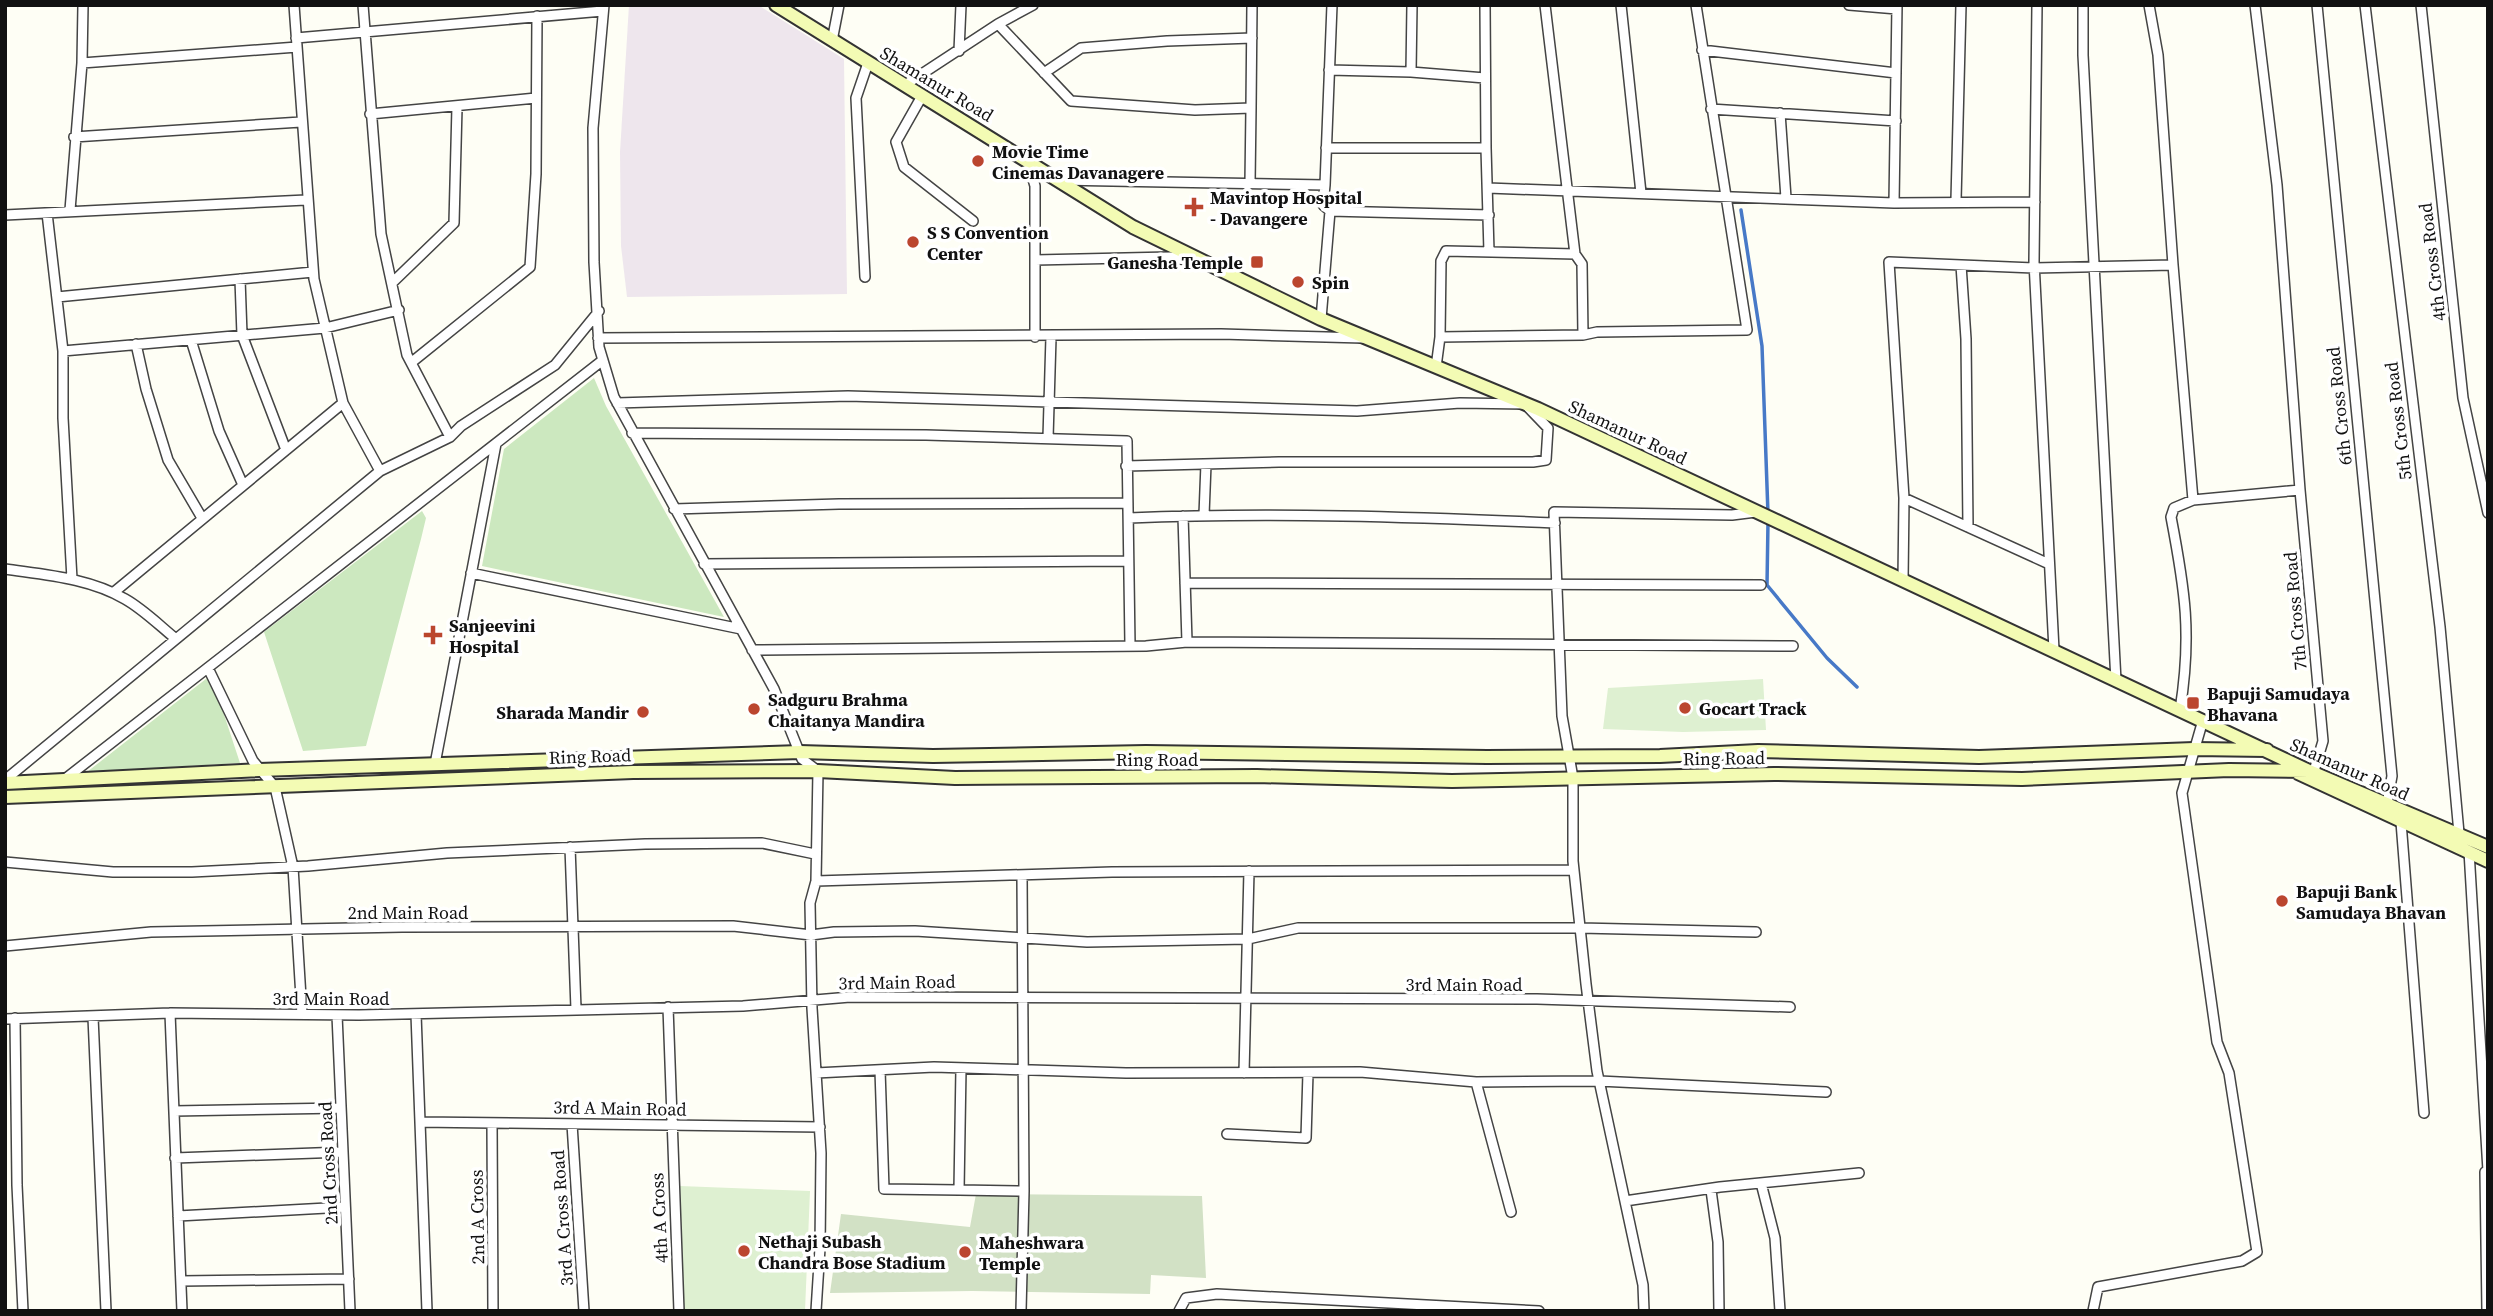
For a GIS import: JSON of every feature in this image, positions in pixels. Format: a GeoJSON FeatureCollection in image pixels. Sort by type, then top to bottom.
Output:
{"type":"FeatureCollection","features":[{"type":"Feature","properties":{"kind":"main road","name":"Shamanur Road"},"geometry":{"type":"LineString","coordinates":[[776,5],[1133,227],[1321,319],[1525,404],[2311,771],[2488,847]]}},
{"type":"Feature","properties":{"kind":"main road","name":"Ring Road"},"geometry":{"type":"LineString","coordinates":[[5,781],[800,752],[933,756],[1146,752],[1324,757],[1571,754],[1660,756],[1758,751],[1979,757],[2194,749],[2267,750]]}},
{"type":"Feature","properties":{"kind":"main road","name":"Shamanur Road"},"geometry":{"type":"LineString","coordinates":[[2238,750],[2291,770],[2488,861]]}},
{"type":"Feature","properties":{"kind":"main road","name":"Ring Road"},"geometry":{"type":"LineString","coordinates":[[5,797],[633,772],[818,771],[955,778],[1258,776],[1452,781],[1774,774],[2022,779],[2188,772],[2311,771]]}},
{"type":"Feature","properties":{"kind":"street"},"geometry":{"type":"LineString","coordinates":[[70,210],[82,63],[83,5]]}},
{"type":"Feature","properties":{"kind":"street"},"geometry":{"type":"LineString","coordinates":[[294,5],[313,272],[343,403],[380,471]]}},
{"type":"Feature","properties":{"kind":"street"},"geometry":{"type":"LineString","coordinates":[[363,5],[381,234],[407,355],[450,437]]}},
{"type":"Feature","properties":{"kind":"street"},"geometry":{"type":"LineString","coordinates":[[832,41],[839,5]]}},
{"type":"Feature","properties":{"kind":"street"},"geometry":{"type":"LineString","coordinates":[[959,51],[961,5]]}},
{"type":"Feature","properties":{"kind":"street"},"geometry":{"type":"LineString","coordinates":[[905,85],[998,24],[1033,5]]}},
{"type":"Feature","properties":{"kind":"street"},"geometry":{"type":"LineString","coordinates":[[1250,183],[1252,5]]}},
{"type":"Feature","properties":{"kind":"street"},"geometry":{"type":"LineString","coordinates":[[1332,5],[1322,205],[1330,211],[1489,215]]}},
{"type":"Feature","properties":{"kind":"street"},"geometry":{"type":"LineString","coordinates":[[1411,72],[1412,5]]}},
{"type":"Feature","properties":{"kind":"street"},"geometry":{"type":"LineString","coordinates":[[1485,5],[1489,252]]}},
{"type":"Feature","properties":{"kind":"street"},"geometry":{"type":"LineString","coordinates":[[1545,5],[1565,190],[1575,254],[1582,264],[1583,335]]}},
{"type":"Feature","properties":{"kind":"street"},"geometry":{"type":"LineString","coordinates":[[1622,5],[1641,193]]}},
{"type":"Feature","properties":{"kind":"street"},"geometry":{"type":"LineString","coordinates":[[1440,337],[1583,335],[1597,331],[1748,330],[1696,5]]}},
{"type":"Feature","properties":{"kind":"street"},"geometry":{"type":"LineString","coordinates":[[1850,5],[1897,7],[1894,203]]}},
{"type":"Feature","properties":{"kind":"street"},"geometry":{"type":"LineString","coordinates":[[1956,200],[1961,5]]}},
{"type":"Feature","properties":{"kind":"street"},"geometry":{"type":"LineString","coordinates":[[2037,5],[2034,268],[2054,649]]}},
{"type":"Feature","properties":{"kind":"street"},"geometry":{"type":"LineString","coordinates":[[2083,5],[2116,681]]}},
{"type":"Feature","properties":{"kind":"street"},"geometry":{"type":"LineString","coordinates":[[2149,5],[2158,55],[2193,500]]}},
{"type":"Feature","properties":{"kind":"street","name":"7th Cross Road"},"geometry":{"type":"LineString","coordinates":[[2255,5],[2277,185],[2300,490],[2323,741],[2311,771]]}},
{"type":"Feature","properties":{"kind":"street","name":"6th Cross Road"},"geometry":{"type":"LineString","coordinates":[[2317,5],[2392,776],[2387,804]]}},
{"type":"Feature","properties":{"kind":"street","name":"5th Cross Road"},"geometry":{"type":"LineString","coordinates":[[2365,5],[2440,627],[2459,833]]}},
{"type":"Feature","properties":{"kind":"street","name":"4th Cross Road"},"geometry":{"type":"LineString","coordinates":[[2421,5],[2463,397],[2488,513]]}},
{"type":"Feature","properties":{"kind":"street"},"geometry":{"type":"LineString","coordinates":[[82,63],[297,43],[365,32],[604,8],[593,128],[594,262],[599,311],[598,338],[603,360],[617,403],[774,689],[802,759],[818,771],[816,881],[810,904],[812,1002],[820,1127],[820,1248],[816,1311]]}},
{"type":"Feature","properties":{"kind":"street"},"geometry":{"type":"LineString","coordinates":[[412,362],[530,267],[536,174],[537,16]]}},
{"type":"Feature","properties":{"kind":"street"},"geometry":{"type":"LineString","coordinates":[[998,24],[1071,101],[1195,110],[1251,108]]}},
{"type":"Feature","properties":{"kind":"street"},"geometry":{"type":"LineString","coordinates":[[1044,73],[1081,48],[1252,38]]}},
{"type":"Feature","properties":{"kind":"street"},"geometry":{"type":"LineString","coordinates":[[1702,50],[1896,73]]}},
{"type":"Feature","properties":{"kind":"street"},"geometry":{"type":"LineString","coordinates":[[865,277],[856,98],[868,63]]}},
{"type":"Feature","properties":{"kind":"street"},"geometry":{"type":"LineString","coordinates":[[1329,70],[1411,72],[1485,78]]}},
{"type":"Feature","properties":{"kind":"street"},"geometry":{"type":"LineString","coordinates":[[922,96],[896,142],[904,167],[973,221]]}},
{"type":"Feature","properties":{"kind":"street"},"geometry":{"type":"LineString","coordinates":[[370,114],[536,98]]}},
{"type":"Feature","properties":{"kind":"street"},"geometry":{"type":"LineString","coordinates":[[393,282],[454,223],[457,107]]}},
{"type":"Feature","properties":{"kind":"street"},"geometry":{"type":"LineString","coordinates":[[1711,109],[1896,121]]}},
{"type":"Feature","properties":{"kind":"street"},"geometry":{"type":"LineString","coordinates":[[1780,113],[1786,198]]}},
{"type":"Feature","properties":{"kind":"street"},"geometry":{"type":"LineString","coordinates":[[74,137],[301,122]]}},
{"type":"Feature","properties":{"kind":"street"},"geometry":{"type":"LineString","coordinates":[[1326,148],[1486,148]]}},
{"type":"Feature","properties":{"kind":"street"},"geometry":{"type":"LineString","coordinates":[[1028,160],[1035,186],[1035,337]]}},
{"type":"Feature","properties":{"kind":"street"},"geometry":{"type":"LineString","coordinates":[[1059,180],[1325,185]]}},
{"type":"Feature","properties":{"kind":"street"},"geometry":{"type":"LineString","coordinates":[[1488,188],[1894,203],[1956,200],[2035,202]]}},
{"type":"Feature","properties":{"kind":"street"},"geometry":{"type":"LineString","coordinates":[[5,215],[306,200]]}},
{"type":"Feature","properties":{"kind":"street"},"geometry":{"type":"LineString","coordinates":[[1321,319],[1330,211]]}},
{"type":"Feature","properties":{"kind":"street"},"geometry":{"type":"LineString","coordinates":[[47,213],[63,351],[63,418],[72,579]]}},
{"type":"Feature","properties":{"kind":"street"},"geometry":{"type":"LineString","coordinates":[[1436,367],[1440,337],[1441,261],[1446,251],[1575,254]]}},
{"type":"Feature","properties":{"kind":"street"},"geometry":{"type":"LineString","coordinates":[[1035,260],[1170,257],[1214,265]]}},
{"type":"Feature","properties":{"kind":"street"},"geometry":{"type":"LineString","coordinates":[[1903,581],[1904,498],[1889,262],[2034,268],[2173,265]]}},
{"type":"Feature","properties":{"kind":"street"},"geometry":{"type":"LineString","coordinates":[[1961,265],[1966,339],[1968,527]]}},
{"type":"Feature","properties":{"kind":"street"},"geometry":{"type":"LineString","coordinates":[[57,297],[313,272]]}},
{"type":"Feature","properties":{"kind":"street"},"geometry":{"type":"LineString","coordinates":[[240,279],[242,335],[286,450]]}},
{"type":"Feature","properties":{"kind":"street"},"geometry":{"type":"LineString","coordinates":[[63,351],[325,328],[399,310]]}},
{"type":"Feature","properties":{"kind":"street"},"geometry":{"type":"LineString","coordinates":[[5,781],[380,471],[450,437],[461,426],[555,365],[599,311]]}},
{"type":"Feature","properties":{"kind":"street"},"geometry":{"type":"LineString","coordinates":[[598,338],[1221,334],[1371,339]]}},
{"type":"Feature","properties":{"kind":"street"},"geometry":{"type":"LineString","coordinates":[[1048,439],[1051,337]]}},
{"type":"Feature","properties":{"kind":"street"},"geometry":{"type":"LineString","coordinates":[[191,340],[219,430],[243,485]]}},
{"type":"Feature","properties":{"kind":"street"},"geometry":{"type":"LineString","coordinates":[[136,344],[146,389],[169,460],[202,518]]}},
{"type":"Feature","properties":{"kind":"street"},"geometry":{"type":"LineString","coordinates":[[65,779],[603,360]]}},
{"type":"Feature","properties":{"kind":"street"},"geometry":{"type":"LineString","coordinates":[[617,403],[848,397],[1357,411],[1460,403],[1525,404],[1548,428],[1546,460],[1126,466]]}},
{"type":"Feature","properties":{"kind":"street"},"geometry":{"type":"LineString","coordinates":[[113,593],[343,403]]}},
{"type":"Feature","properties":{"kind":"street"},"geometry":{"type":"LineString","coordinates":[[632,433],[1127,441],[1130,645]]}},
{"type":"Feature","properties":{"kind":"street"},"geometry":{"type":"LineString","coordinates":[[435,764],[496,443]]}},
{"type":"Feature","properties":{"kind":"street"},"geometry":{"type":"LineString","coordinates":[[1204,515],[1206,464]]}},
{"type":"Feature","properties":{"kind":"street"},"geometry":{"type":"LineString","coordinates":[[2180,710],[2189,659],[2186,593],[2171,517],[2174,508],[2193,500],[2300,490]]}},
{"type":"Feature","properties":{"kind":"street"},"geometry":{"type":"LineString","coordinates":[[1904,498],[2049,564]]}},
{"type":"Feature","properties":{"kind":"street"},"geometry":{"type":"LineString","coordinates":[[674,509],[839,503],[1128,503]]}},
{"type":"Feature","properties":{"kind":"street"},"geometry":{"type":"LineString","coordinates":[[1644,1311],[1643,1285],[1599,1081],[1588,1001],[1574,870],[1571,754],[1562,716],[1559,585],[1554,512],[1764,516]]}},
{"type":"Feature","properties":{"kind":"street"},"geometry":{"type":"LineString","coordinates":[[1129,518],[1204,515],[1422,517],[1555,523]]}},
{"type":"Feature","properties":{"kind":"street"},"geometry":{"type":"LineString","coordinates":[[1183,516],[1187,642]]}},
{"type":"Feature","properties":{"kind":"street"},"geometry":{"type":"LineString","coordinates":[[705,564],[1128,561]]}},
{"type":"Feature","properties":{"kind":"street"},"geometry":{"type":"LineString","coordinates":[[5,569],[72,579],[113,593],[128,600],[176,639]]}},
{"type":"Feature","properties":{"kind":"street"},"geometry":{"type":"LineString","coordinates":[[471,573],[741,629]]}},
{"type":"Feature","properties":{"kind":"street"},"geometry":{"type":"LineString","coordinates":[[1185,583],[1761,585]]}},
{"type":"Feature","properties":{"kind":"street"},"geometry":{"type":"LineString","coordinates":[[752,650],[1187,642],[1793,646]]}},
{"type":"Feature","properties":{"kind":"street"},"geometry":{"type":"LineString","coordinates":[[208,668],[259,770],[275,787],[293,867],[302,1014]]}},
{"type":"Feature","properties":{"kind":"street"},"geometry":{"type":"LineString","coordinates":[[2093,1311],[2098,1287],[2242,1261],[2257,1252],[2229,1073],[2217,1041],[2182,793],[2203,720]]}},
{"type":"Feature","properties":{"kind":"street"},"geometry":{"type":"LineString","coordinates":[[2401,822],[2424,1113]]}},
{"type":"Feature","properties":{"kind":"street"},"geometry":{"type":"LineString","coordinates":[[5,862],[113,872],[293,867],[447,853],[570,847],[762,843],[815,853]]}},
{"type":"Feature","properties":{"kind":"street"},"geometry":{"type":"LineString","coordinates":[[570,847],[576,1009]]}},
{"type":"Feature","properties":{"kind":"street"},"geometry":{"type":"LineString","coordinates":[[2469,851],[2487,1172],[2487,1311]]}},
{"type":"Feature","properties":{"kind":"street"},"geometry":{"type":"LineString","coordinates":[[816,881],[913,876],[1249,871],[1574,870]]}},
{"type":"Feature","properties":{"kind":"street"},"geometry":{"type":"LineString","coordinates":[[1244,1073],[1249,871]]}},
{"type":"Feature","properties":{"kind":"street"},"geometry":{"type":"LineString","coordinates":[[1021,1311],[1024,1191],[1022,876]]}},
{"type":"Feature","properties":{"kind":"street","name":"2nd Main Road"},"geometry":{"type":"LineString","coordinates":[[5,946],[151,932],[295,929],[733,926],[811,935],[915,930],[1087,942],[1248,939],[1298,928],[1580,928],[1756,932]]}},
{"type":"Feature","properties":{"kind":"street","name":"3rd Main Road"},"geometry":{"type":"LineString","coordinates":[[10,1019],[170,1013],[416,1014],[812,1002],[850,997],[1188,997],[1245,1000],[1317,997],[1790,1007]]}},
{"type":"Feature","properties":{"kind":"street","name":"4th A Cross"},"geometry":{"type":"LineString","coordinates":[[668,1007],[670,1124],[679,1311]]}},
{"type":"Feature","properties":{"kind":"street"},"geometry":{"type":"LineString","coordinates":[[170,1013],[182,1311]]}},
{"type":"Feature","properties":{"kind":"street"},"geometry":{"type":"LineString","coordinates":[[416,1014],[427,1311]]}},
{"type":"Feature","properties":{"kind":"street","name":"2nd Cross Road"},"geometry":{"type":"LineString","coordinates":[[337,1015],[350,1311]]}},
{"type":"Feature","properties":{"kind":"street"},"geometry":{"type":"LineString","coordinates":[[93,1017],[106,1311]]}},
{"type":"Feature","properties":{"kind":"street"},"geometry":{"type":"LineString","coordinates":[[10,1019],[10,1087],[23,1311]]}},
{"type":"Feature","properties":{"kind":"street"},"geometry":{"type":"LineString","coordinates":[[816,1073],[961,1068],[1023,1071],[1360,1072],[1476,1082],[1599,1081],[1826,1092]]}},
{"type":"Feature","properties":{"kind":"street"},"geometry":{"type":"LineString","coordinates":[[959,1190],[961,1068]]}},
{"type":"Feature","properties":{"kind":"street"},"geometry":{"type":"LineString","coordinates":[[880,1070],[884,1189],[1024,1191]]}},
{"type":"Feature","properties":{"kind":"street"},"geometry":{"type":"LineString","coordinates":[[1227,1134],[1306,1138],[1308,1073]]}},
{"type":"Feature","properties":{"kind":"street"},"geometry":{"type":"LineString","coordinates":[[1476,1082],[1511,1212]]}},
{"type":"Feature","properties":{"kind":"street"},"geometry":{"type":"LineString","coordinates":[[174,1111],[341,1108]]}},
{"type":"Feature","properties":{"kind":"street","name":"3rd A Main Road"},"geometry":{"type":"LineString","coordinates":[[420,1122],[820,1127]]}},
{"type":"Feature","properties":{"kind":"street","name":"2nd A Cross"},"geometry":{"type":"LineString","coordinates":[[492,1123],[493,1311]]}},
{"type":"Feature","properties":{"kind":"street","name":"3rd A Cross Road"},"geometry":{"type":"LineString","coordinates":[[572,1124],[584,1311]]}},
{"type":"Feature","properties":{"kind":"street"},"geometry":{"type":"LineString","coordinates":[[175,1158],[343,1152]]}},
{"type":"Feature","properties":{"kind":"street"},"geometry":{"type":"LineString","coordinates":[[1625,1201],[1859,1173]]}},
{"type":"Feature","properties":{"kind":"street"},"geometry":{"type":"LineString","coordinates":[[1761,1183],[1775,1238],[1780,1311]]}},
{"type":"Feature","properties":{"kind":"street"},"geometry":{"type":"LineString","coordinates":[[5,1185],[17,1185]]}},
{"type":"Feature","properties":{"kind":"street"},"geometry":{"type":"LineString","coordinates":[[1711,1190],[1718,1242],[1719,1311]]}},
{"type":"Feature","properties":{"kind":"street"},"geometry":{"type":"LineString","coordinates":[[178,1216],[345,1207]]}},
{"type":"Feature","properties":{"kind":"street"},"geometry":{"type":"LineString","coordinates":[[181,1281],[349,1279]]}},
{"type":"Feature","properties":{"kind":"street"},"geometry":{"type":"LineString","coordinates":[[1179,1311],[1186,1298],[1217,1294],[1389,1306],[1539,1311]]}},
{"type":"Feature","properties":{"kind":"shaded area"},"geometry":{"type":"Polygon","coordinates":[[[629,5],[758,5],[844,59],[847,294],[627,297],[621,246],[620,152],[629,5]]]}},
{"type":"Feature","properties":{"kind":"green space"},"geometry":{"type":"Polygon","coordinates":[[[594,378],[606,406],[724,617],[482,566],[504,449],[594,378]]]}},
{"type":"Feature","properties":{"kind":"green space"},"geometry":{"type":"Polygon","coordinates":[[[422,511],[426,518],[421,539],[366,746],[303,751],[264,632],[422,511]]]}},
{"type":"Feature","properties":{"kind":"green space"},"geometry":{"type":"Polygon","coordinates":[[[211,675],[240,763],[87,772],[211,675]]]}},
{"type":"Feature","properties":{"kind":"green space","name":"Gocart Track"},"geometry":{"type":"Polygon","coordinates":[[[1763,679],[1766,730],[1683,732],[1603,729],[1608,688],[1763,679]]]}},
{"type":"Feature","properties":{"kind":"green space","name":"Nethaji Subash Chandra Bose Stadium"},"geometry":{"type":"Polygon","coordinates":[[[680,1186],[810,1191],[805,1311],[683,1311],[680,1186]]]}},
{"type":"Feature","properties":{"kind":"green space"},"geometry":{"type":"Polygon","coordinates":[[[976,1194],[1202,1196],[1206,1278],[1151,1275],[1150,1294],[972,1291],[830,1293],[841,1214],[970,1227],[976,1194]]]}},
{"type":"Feature","properties":{"kind":"waterway"},"geometry":{"type":"LineString","coordinates":[[1741,210],[1762,346],[1768,514]]}},
{"type":"Feature","properties":{"kind":"waterway"},"geometry":{"type":"LineString","coordinates":[[1768,522],[1767,585],[1827,658],[1857,687]]}},
{"type":"Feature","properties":{"kind":"place","name":"Movie Time Cinemas Davanagere"},"geometry":{"type":"Point","coordinates":[978,161]}},
{"type":"Feature","properties":{"kind":"place","name":"Mavintop Hospital - Davangere"},"geometry":{"type":"Point","coordinates":[1194,207]}},
{"type":"Feature","properties":{"kind":"place","name":"S S Convention Center"},"geometry":{"type":"Point","coordinates":[913,242]}},
{"type":"Feature","properties":{"kind":"place","name":"Ganesha Temple"},"geometry":{"type":"Point","coordinates":[1257,262]}},
{"type":"Feature","properties":{"kind":"place","name":"Spin"},"geometry":{"type":"Point","coordinates":[1298,282]}},
{"type":"Feature","properties":{"kind":"place","name":"Sanjeevini Hospital"},"geometry":{"type":"Point","coordinates":[433,635]}},
{"type":"Feature","properties":{"kind":"place","name":"Bapuji Samudaya Bhavana"},"geometry":{"type":"Point","coordinates":[2193,703]}},
{"type":"Feature","properties":{"kind":"place","name":"Gocart Track"},"geometry":{"type":"Point","coordinates":[1685,708]}},
{"type":"Feature","properties":{"kind":"place","name":"Sadguru Brahma Chaitanya Mandira"},"geometry":{"type":"Point","coordinates":[754,709]}},
{"type":"Feature","properties":{"kind":"place","name":"Sharada Mandir"},"geometry":{"type":"Point","coordinates":[643,712]}},
{"type":"Feature","properties":{"kind":"place","name":"Bapuji Bank Samudaya Bhavan"},"geometry":{"type":"Point","coordinates":[2282,901]}},
{"type":"Feature","properties":{"kind":"place","name":"Nethaji Subash Chandra Bose Stadium"},"geometry":{"type":"Point","coordinates":[744,1251]}},
{"type":"Feature","properties":{"kind":"place","name":"Maheshwara Temple"},"geometry":{"type":"Point","coordinates":[965,1252]}}]}
